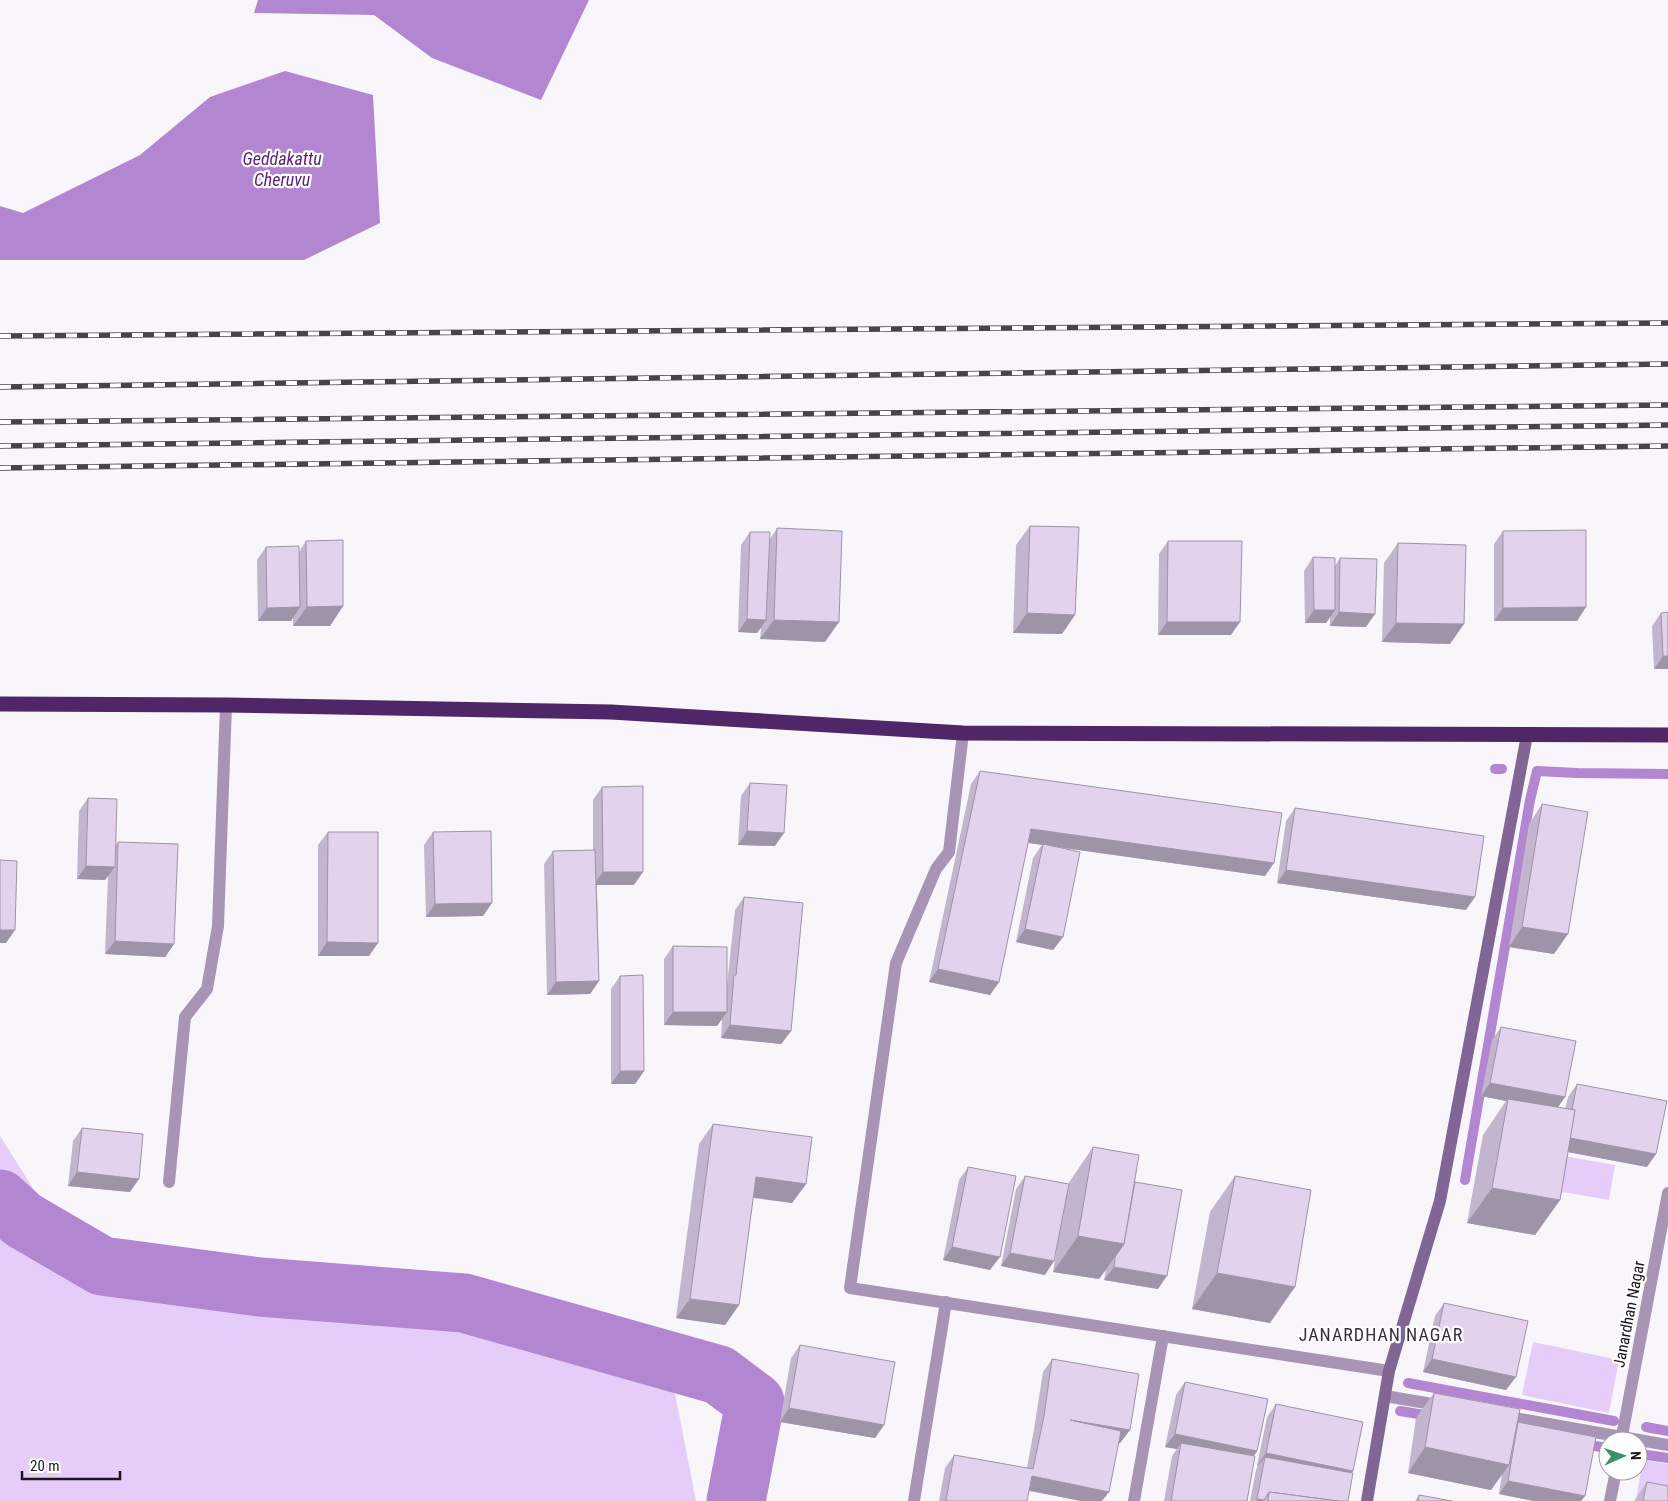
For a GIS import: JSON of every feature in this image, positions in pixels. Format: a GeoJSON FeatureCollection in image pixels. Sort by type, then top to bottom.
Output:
{"type":"FeatureCollection","features":[{"type":"Feature","properties":{"kind":"highway"},"geometry":{"type":"LineString","coordinates":[[0,704],[226,705],[611,712],[963,733],[1668,735]]}},
{"type":"Feature","properties":{"kind":"street"},"geometry":{"type":"LineString","coordinates":[[169,1182],[185,1017],[207,988],[218,926],[226,705]]}},
{"type":"Feature","properties":{"kind":"street"},"geometry":{"type":"LineString","coordinates":[[963,733],[949,852],[936,869],[896,963],[850,1288],[1389,1371]]}},
{"type":"Feature","properties":{"kind":"street"},"geometry":{"type":"LineString","coordinates":[[1367,1501],[1389,1371],[1440,1201],[1527,735]]}},
{"type":"Feature","properties":{"kind":"street","name":"Janardhan Nagar"},"geometry":{"type":"LineString","coordinates":[[1623,1431],[1668,1193]]}},
{"type":"Feature","properties":{"kind":"street"},"geometry":{"type":"LineString","coordinates":[[914,1501],[946,1302]]}},
{"type":"Feature","properties":{"kind":"street"},"geometry":{"type":"LineString","coordinates":[[1134,1501],[1163,1336]]}},
{"type":"Feature","properties":{"kind":"street"},"geometry":{"type":"LineString","coordinates":[[1385,1396],[1461,1409]]}},
{"type":"Feature","properties":{"kind":"street"},"geometry":{"type":"LineString","coordinates":[[1489,1414],[1598,1434]]}},
{"type":"Feature","properties":{"kind":"street"},"geometry":{"type":"LineString","coordinates":[[1648,1442],[1668,1445]]}},
{"type":"Feature","properties":{"kind":"street"},"geometry":{"type":"LineString","coordinates":[[1610,1501],[1614,1481]]}},
{"type":"Feature","properties":{"kind":"shaded area"},"geometry":{"type":"Polygon","coordinates":[[[0,1136],[75,1255],[664,1337],[696,1501],[0,1501],[0,1136]]]}},
{"type":"Feature","properties":{"kind":"shaded area"},"geometry":{"type":"Polygon","coordinates":[[[1558,1155],[1615,1165],[1609,1200],[1551,1190],[1558,1155]]]}},
{"type":"Feature","properties":{"kind":"shaded area"},"geometry":{"type":"Polygon","coordinates":[[[1533,1342],[1619,1360],[1609,1413],[1522,1395],[1533,1342]]]}},
{"type":"Feature","properties":{"kind":"shaded area"},"geometry":{"type":"Polygon","coordinates":[[[1648,1461],[1668,1464],[1668,1501],[1636,1499],[1639,1481],[1648,1481],[1648,1461]]]}},
{"type":"Feature","properties":{"kind":"water"},"geometry":{"type":"Polygon","coordinates":[[[258,0],[589,0],[541,100],[432,58],[374,15],[254,13],[258,0]]]}},
{"type":"Feature","properties":{"kind":"water","name":"Geddakattu Cheruvu"},"geometry":{"type":"Polygon","coordinates":[[[285,71],[373,95],[380,223],[304,260],[0,260],[0,206],[23,213],[140,155],[210,97],[285,71]]]}},
{"type":"Feature","properties":{"kind":"building"},"geometry":{"type":"Polygon","coordinates":[[[1030,526],[1079,527],[1075,615],[1027,613],[1030,526]]]}},
{"type":"Feature","properties":{"kind":"building"},"geometry":{"type":"Polygon","coordinates":[[[777,528],[842,531],[839,622],[774,620],[777,528]]]}},
{"type":"Feature","properties":{"kind":"building"},"geometry":{"type":"Polygon","coordinates":[[[1586,530],[1586,607],[1503,608],[1503,531],[1586,530]]]}},
{"type":"Feature","properties":{"kind":"building"},"geometry":{"type":"Polygon","coordinates":[[[750,532],[770,532],[766,620],[747,619],[750,532]]]}},
{"type":"Feature","properties":{"kind":"building"},"geometry":{"type":"Polygon","coordinates":[[[343,540],[343,606],[307,607],[306,541],[343,540]]]}},
{"type":"Feature","properties":{"kind":"building"},"geometry":{"type":"Polygon","coordinates":[[[1168,541],[1242,541],[1240,622],[1167,622],[1168,541]]]}},
{"type":"Feature","properties":{"kind":"building"},"geometry":{"type":"Polygon","coordinates":[[[1398,543],[1466,545],[1464,624],[1396,623],[1398,543]]]}},
{"type":"Feature","properties":{"kind":"building"},"geometry":{"type":"Polygon","coordinates":[[[299,546],[300,607],[267,608],[266,547],[299,546]]]}},
{"type":"Feature","properties":{"kind":"building"},"geometry":{"type":"Polygon","coordinates":[[[1313,557],[1335,558],[1335,610],[1314,610],[1313,557]]]}},
{"type":"Feature","properties":{"kind":"building"},"geometry":{"type":"Polygon","coordinates":[[[1340,558],[1377,559],[1375,614],[1339,612],[1340,558]]]}},
{"type":"Feature","properties":{"kind":"building"},"geometry":{"type":"Polygon","coordinates":[[[1668,612],[1668,656],[1663,656],[1661,613],[1668,612]]]}},
{"type":"Feature","properties":{"kind":"building"},"geometry":{"type":"Polygon","coordinates":[[[980,771],[1282,813],[1274,863],[1031,829],[999,982],[938,969],[980,771]]]}},
{"type":"Feature","properties":{"kind":"building"},"geometry":{"type":"Polygon","coordinates":[[[750,783],[787,785],[784,833],[747,831],[750,783]]]}},
{"type":"Feature","properties":{"kind":"building"},"geometry":{"type":"Polygon","coordinates":[[[643,786],[643,872],[603,872],[602,787],[643,786]]]}},
{"type":"Feature","properties":{"kind":"building"},"geometry":{"type":"Polygon","coordinates":[[[88,798],[117,799],[115,867],[86,866],[88,798]]]}},
{"type":"Feature","properties":{"kind":"building"},"geometry":{"type":"Polygon","coordinates":[[[1542,804],[1588,812],[1568,934],[1522,927],[1542,804]]]}},
{"type":"Feature","properties":{"kind":"building"},"geometry":{"type":"Polygon","coordinates":[[[1295,808],[1484,836],[1475,897],[1286,870],[1295,808]]]}},
{"type":"Feature","properties":{"kind":"building"},"geometry":{"type":"Polygon","coordinates":[[[491,831],[492,903],[435,904],[433,832],[491,831]]]}},
{"type":"Feature","properties":{"kind":"building"},"geometry":{"type":"Polygon","coordinates":[[[328,832],[378,832],[378,943],[327,942],[328,832]]]}},
{"type":"Feature","properties":{"kind":"building"},"geometry":{"type":"Polygon","coordinates":[[[118,842],[178,844],[174,944],[115,941],[118,842]]]}},
{"type":"Feature","properties":{"kind":"building"},"geometry":{"type":"Polygon","coordinates":[[[1043,844],[1080,852],[1063,937],[1025,929],[1043,844]]]}},
{"type":"Feature","properties":{"kind":"building"},"geometry":{"type":"Polygon","coordinates":[[[595,850],[599,981],[556,982],[553,851],[595,850]]]}},
{"type":"Feature","properties":{"kind":"building"},"geometry":{"type":"Polygon","coordinates":[[[0,860],[17,861],[15,930],[0,930],[0,860]]]}},
{"type":"Feature","properties":{"kind":"building"},"geometry":{"type":"Polygon","coordinates":[[[744,897],[803,903],[791,1031],[730,1025],[744,897]]]}},
{"type":"Feature","properties":{"kind":"building"},"geometry":{"type":"Polygon","coordinates":[[[673,946],[727,947],[727,1012],[673,1012],[673,946]]]}},
{"type":"Feature","properties":{"kind":"building"},"geometry":{"type":"Polygon","coordinates":[[[643,975],[644,1071],[620,1071],[620,976],[643,975]]]}},
{"type":"Feature","properties":{"kind":"building"},"geometry":{"type":"Polygon","coordinates":[[[1501,1027],[1576,1041],[1565,1097],[1490,1083],[1501,1027]]]}},
{"type":"Feature","properties":{"kind":"building"},"geometry":{"type":"Polygon","coordinates":[[[1577,1084],[1667,1101],[1656,1154],[1570,1138],[1575,1110],[1572,1110],[1577,1084]]]}},
{"type":"Feature","properties":{"kind":"building"},"geometry":{"type":"Polygon","coordinates":[[[1508,1099],[1575,1110],[1560,1200],[1492,1188],[1508,1099]]]}},
{"type":"Feature","properties":{"kind":"building"},"geometry":{"type":"Polygon","coordinates":[[[713,1124],[812,1137],[806,1184],[756,1177],[739,1305],[690,1299],[713,1124]]]}},
{"type":"Feature","properties":{"kind":"building"},"geometry":{"type":"Polygon","coordinates":[[[82,1128],[143,1134],[139,1179],[77,1172],[82,1128]]]}},
{"type":"Feature","properties":{"kind":"building"},"geometry":{"type":"Polygon","coordinates":[[[1093,1147],[1139,1155],[1124,1244],[1078,1236],[1093,1147]]]}},
{"type":"Feature","properties":{"kind":"building"},"geometry":{"type":"Polygon","coordinates":[[[968,1167],[1016,1176],[1000,1257],[952,1247],[968,1167]]]}},
{"type":"Feature","properties":{"kind":"building"},"geometry":{"type":"Polygon","coordinates":[[[1025,1176],[1069,1184],[1054,1261],[1010,1253],[1025,1176]]]}},
{"type":"Feature","properties":{"kind":"building"},"geometry":{"type":"Polygon","coordinates":[[[1235,1176],[1311,1190],[1295,1287],[1217,1273],[1235,1176]]]}},
{"type":"Feature","properties":{"kind":"building"},"geometry":{"type":"Polygon","coordinates":[[[1135,1182],[1182,1190],[1167,1276],[1114,1267],[1115,1257],[1124,1244],[1135,1182]]]}},
{"type":"Feature","properties":{"kind":"building"},"geometry":{"type":"Polygon","coordinates":[[[1444,1303],[1528,1321],[1516,1377],[1432,1359],[1444,1303]]]}},
{"type":"Feature","properties":{"kind":"building"},"geometry":{"type":"Polygon","coordinates":[[[800,1345],[895,1362],[884,1425],[789,1408],[800,1345]]]}},
{"type":"Feature","properties":{"kind":"building"},"geometry":{"type":"Polygon","coordinates":[[[1052,1359],[1139,1374],[1130,1430],[1070,1420],[1121,1431],[1109,1492],[1032,1476],[1027,1501],[946,1501],[954,1455],[1033,1469],[1044,1416],[1052,1359]]]}},
{"type":"Feature","properties":{"kind":"building"},"geometry":{"type":"Polygon","coordinates":[[[1185,1382],[1268,1399],[1257,1451],[1175,1434],[1185,1382]]]}},
{"type":"Feature","properties":{"kind":"building"},"geometry":{"type":"Polygon","coordinates":[[[1434,1393],[1520,1409],[1509,1465],[1425,1447],[1434,1393]]]}},
{"type":"Feature","properties":{"kind":"building"},"geometry":{"type":"Polygon","coordinates":[[[1276,1404],[1363,1422],[1353,1471],[1266,1453],[1276,1404]]]}},
{"type":"Feature","properties":{"kind":"building"},"geometry":{"type":"Polygon","coordinates":[[[1518,1422],[1596,1437],[1585,1496],[1508,1481],[1518,1422]]]}},
{"type":"Feature","properties":{"kind":"building"},"geometry":{"type":"Polygon","coordinates":[[[1181,1443],[1255,1456],[1247,1501],[1171,1501],[1181,1443]]]}},
{"type":"Feature","properties":{"kind":"building"},"geometry":{"type":"Polygon","coordinates":[[[1265,1457],[1353,1473],[1348,1501],[1269,1492],[1264,1500],[1257,1499],[1265,1457]]]}},
{"type":"Feature","properties":{"kind":"building"},"geometry":{"type":"Polygon","coordinates":[[[1647,1482],[1668,1486],[1668,1501],[1643,1501],[1647,1482]]]}},
{"type":"Feature","properties":{"kind":"building"},"geometry":{"type":"Polygon","coordinates":[[[1269,1492],[1338,1501],[1268,1501],[1269,1492]]]}},
{"type":"Feature","properties":{"kind":"building"},"geometry":{"type":"Polygon","coordinates":[[[1419,1495],[1452,1501],[1418,1501],[1419,1495]]]}},
{"type":"Feature","properties":{"kind":"waterway"},"geometry":{"type":"LineString","coordinates":[[1495,769],[1502,769]]}},
{"type":"Feature","properties":{"kind":"waterway"},"geometry":{"type":"LineString","coordinates":[[1465,1180],[1530,800],[1537,771],[1668,774]]}},
{"type":"Feature","properties":{"kind":"waterway"},"geometry":{"type":"LineString","coordinates":[[0,1199],[23,1220],[102,1266],[260,1287],[464,1303],[719,1375],[755,1402],[736,1501]]}},
{"type":"Feature","properties":{"kind":"waterway"},"geometry":{"type":"LineString","coordinates":[[1408,1383],[1614,1421]]}},
{"type":"Feature","properties":{"kind":"waterway"},"geometry":{"type":"LineString","coordinates":[[1400,1411],[1431,1416]]}},
{"type":"Feature","properties":{"kind":"waterway"},"geometry":{"type":"LineString","coordinates":[[1646,1427],[1668,1431]]}},
{"type":"Feature","properties":{"kind":"waterway"},"geometry":{"type":"LineString","coordinates":[[1583,1444],[1598,1446]]}},
{"type":"Feature","properties":{"kind":"waterway"},"geometry":{"type":"LineString","coordinates":[[1648,1455],[1668,1458]]}},
{"type":"Feature","properties":{"kind":"railway"},"geometry":{"type":"LineString","coordinates":[[0,336],[1668,323]]}},
{"type":"Feature","properties":{"kind":"railway"},"geometry":{"type":"LineString","coordinates":[[0,387],[1668,364]]}},
{"type":"Feature","properties":{"kind":"railway"},"geometry":{"type":"LineString","coordinates":[[0,422],[1668,405]]}},
{"type":"Feature","properties":{"kind":"railway"},"geometry":{"type":"LineString","coordinates":[[0,446],[1668,425]]}},
{"type":"Feature","properties":{"kind":"railway"},"geometry":{"type":"LineString","coordinates":[[0,468],[1668,446]]}},
{"type":"Feature","properties":{"kind":"district","name":"JANARDHAN NAGAR"},"geometry":{"type":"Point","coordinates":[1381,1334]}}]}
